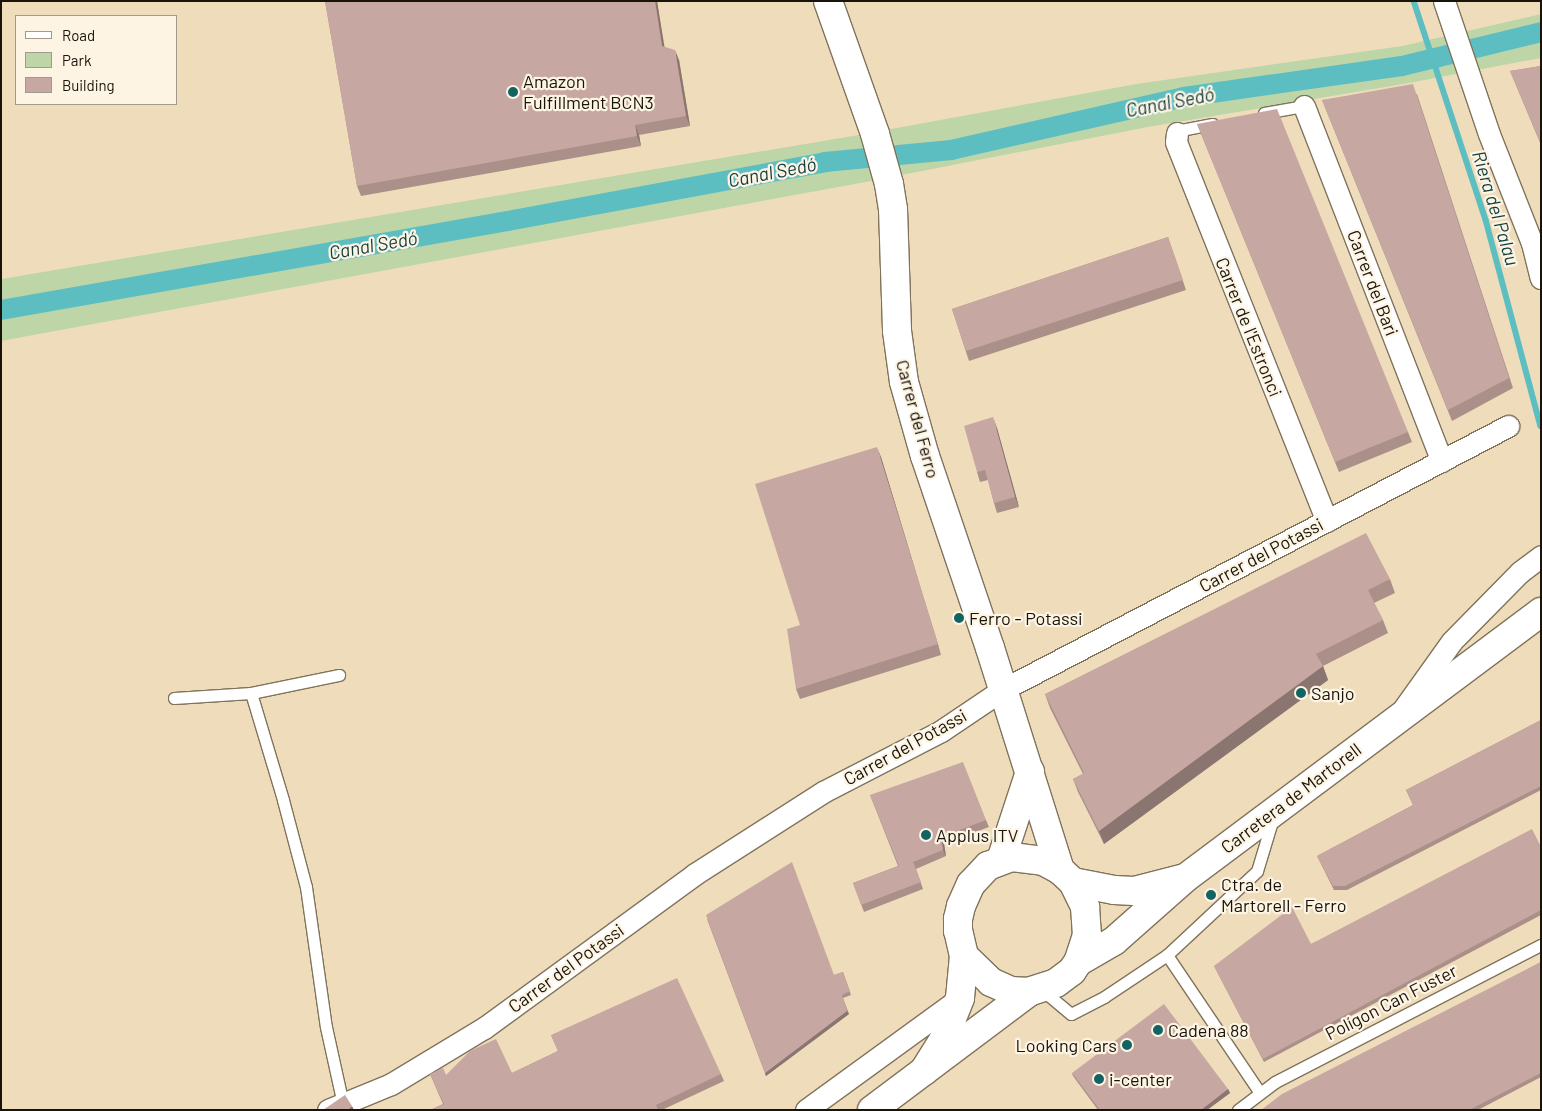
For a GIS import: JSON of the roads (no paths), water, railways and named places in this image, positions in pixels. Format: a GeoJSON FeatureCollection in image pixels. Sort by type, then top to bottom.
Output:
{"type":"FeatureCollection","features":[{"type":"Feature","properties":{"kind":"main road","name":"Carrer del Ferro"},"geometry":{"type":"LineString","coordinates":[[828,1],[875,134],[889,184],[893,209],[897,331],[904,382],[925,456],[1066,876]]}},
{"type":"Feature","properties":{"kind":"main road","name":"Carretera de Martorell"},"geometry":{"type":"LineString","coordinates":[[1078,962],[1114,941],[1184,879],[1397,717],[1541,612]]}},
{"type":"Feature","properties":{"kind":"main road"},"geometry":{"type":"LineString","coordinates":[[1001,860],[1030,772]]}},
{"type":"Feature","properties":{"kind":"main road","name":"Carretera de Martorell"},"geometry":{"type":"LineString","coordinates":[[924,1071],[942,1041],[960,998],[964,956],[958,931],[963,900],[979,874],[1001,860],[1012,857],[1033,858],[1043,861],[1066,876],[1114,890],[1134,891],[1184,879]]}},
{"type":"Feature","properties":{"kind":"main road","name":"Carretera de Martorell"},"geometry":{"type":"LineString","coordinates":[[872,1110],[1034,990],[1056,983],[1072,971],[1078,962],[1087,935],[1087,920],[1085,907],[1066,876]]}},
{"type":"Feature","properties":{"kind":"main road"},"geometry":{"type":"LineString","coordinates":[[964,956],[991,982],[1011,991],[1034,990]]}},
{"type":"Feature","properties":{"kind":"street"},"geometry":{"type":"LineString","coordinates":[[1447,10],[1469,77],[1532,243],[1541,278]]}},
{"type":"Feature","properties":{"kind":"street","name":"Carrer del Bari"},"geometry":{"type":"LineString","coordinates":[[1304,106],[1442,461]]}},
{"type":"Feature","properties":{"kind":"street","name":"Carrer de l'Estronci"},"geometry":{"type":"LineString","coordinates":[[1177,133],[1176,142],[1327,521]]}},
{"type":"Feature","properties":{"kind":"street","name":"Carrer del Potassi"},"geometry":{"type":"LineString","coordinates":[[339,1108],[391,1084],[484,1028],[695,874],[823,792],[941,731],[1002,690],[1508,426]]}},
{"type":"Feature","properties":{"kind":"street","name":"Carretera de Martorell"},"geometry":{"type":"LineString","coordinates":[[1397,717],[1452,641],[1520,572],[1541,556]]}},
{"type":"Feature","properties":{"kind":"street"},"geometry":{"type":"LineString","coordinates":[[806,1110],[960,998]]}},
{"type":"Feature","properties":{"kind":"lane"},"geometry":{"type":"LineString","coordinates":[[1256,115],[1304,106]]}},
{"type":"Feature","properties":{"kind":"lane"},"geometry":{"type":"LineString","coordinates":[[1177,133],[1181,130],[1227,121]]}},
{"type":"Feature","properties":{"kind":"lane"},"geometry":{"type":"LineString","coordinates":[[174,698],[252,693],[340,674]]}},
{"type":"Feature","properties":{"kind":"lane"},"geometry":{"type":"LineString","coordinates":[[252,693],[284,800],[306,887],[339,1108]]}},
{"type":"Feature","properties":{"kind":"lane"},"geometry":{"type":"LineString","coordinates":[[1034,990],[1071,1014],[1104,997],[1167,955],[1257,872],[1276,809]]}},
{"type":"Feature","properties":{"kind":"lane","name":"Polígon Can Fuster"},"geometry":{"type":"LineString","coordinates":[[1238,1110],[1275,1082],[1541,945]]}},
{"type":"Feature","properties":{"kind":"lane"},"geometry":{"type":"LineString","coordinates":[[1167,955],[1260,1093]]}},
{"type":"Feature","properties":{"kind":"waterway","name":"Riera del Palau"},"geometry":{"type":"LineString","coordinates":[[1414,1],[1486,220],[1541,426]]}},
{"type":"Feature","properties":{"kind":"waterway","name":"Canal Sedó"},"geometry":{"type":"LineString","coordinates":[[1,310],[508,221],[825,162],[951,150],[1184,97],[1402,66],[1541,32]]}},
{"type":"Feature","properties":{"kind":"place","name":"Amazon Fulfillment BCN3"},"geometry":{"type":"Point","coordinates":[513,92]}},
{"type":"Feature","properties":{"kind":"place","name":"Ferro - Potassi"},"geometry":{"type":"Point","coordinates":[959,618]}},
{"type":"Feature","properties":{"kind":"place","name":"Sanjo"},"geometry":{"type":"Point","coordinates":[1301,693]}},
{"type":"Feature","properties":{"kind":"place","name":"Applus ITV"},"geometry":{"type":"Point","coordinates":[926,835]}},
{"type":"Feature","properties":{"kind":"place","name":"Ctra. de Martorell - Ferro"},"geometry":{"type":"Point","coordinates":[1211,895]}},
{"type":"Feature","properties":{"kind":"place","name":"Cadena 88"},"geometry":{"type":"Point","coordinates":[1158,1030]}},
{"type":"Feature","properties":{"kind":"place","name":"Looking Cars"},"geometry":{"type":"Point","coordinates":[1127,1045]}},
{"type":"Feature","properties":{"kind":"place","name":"i-center"},"geometry":{"type":"Point","coordinates":[1099,1079]}}]}
